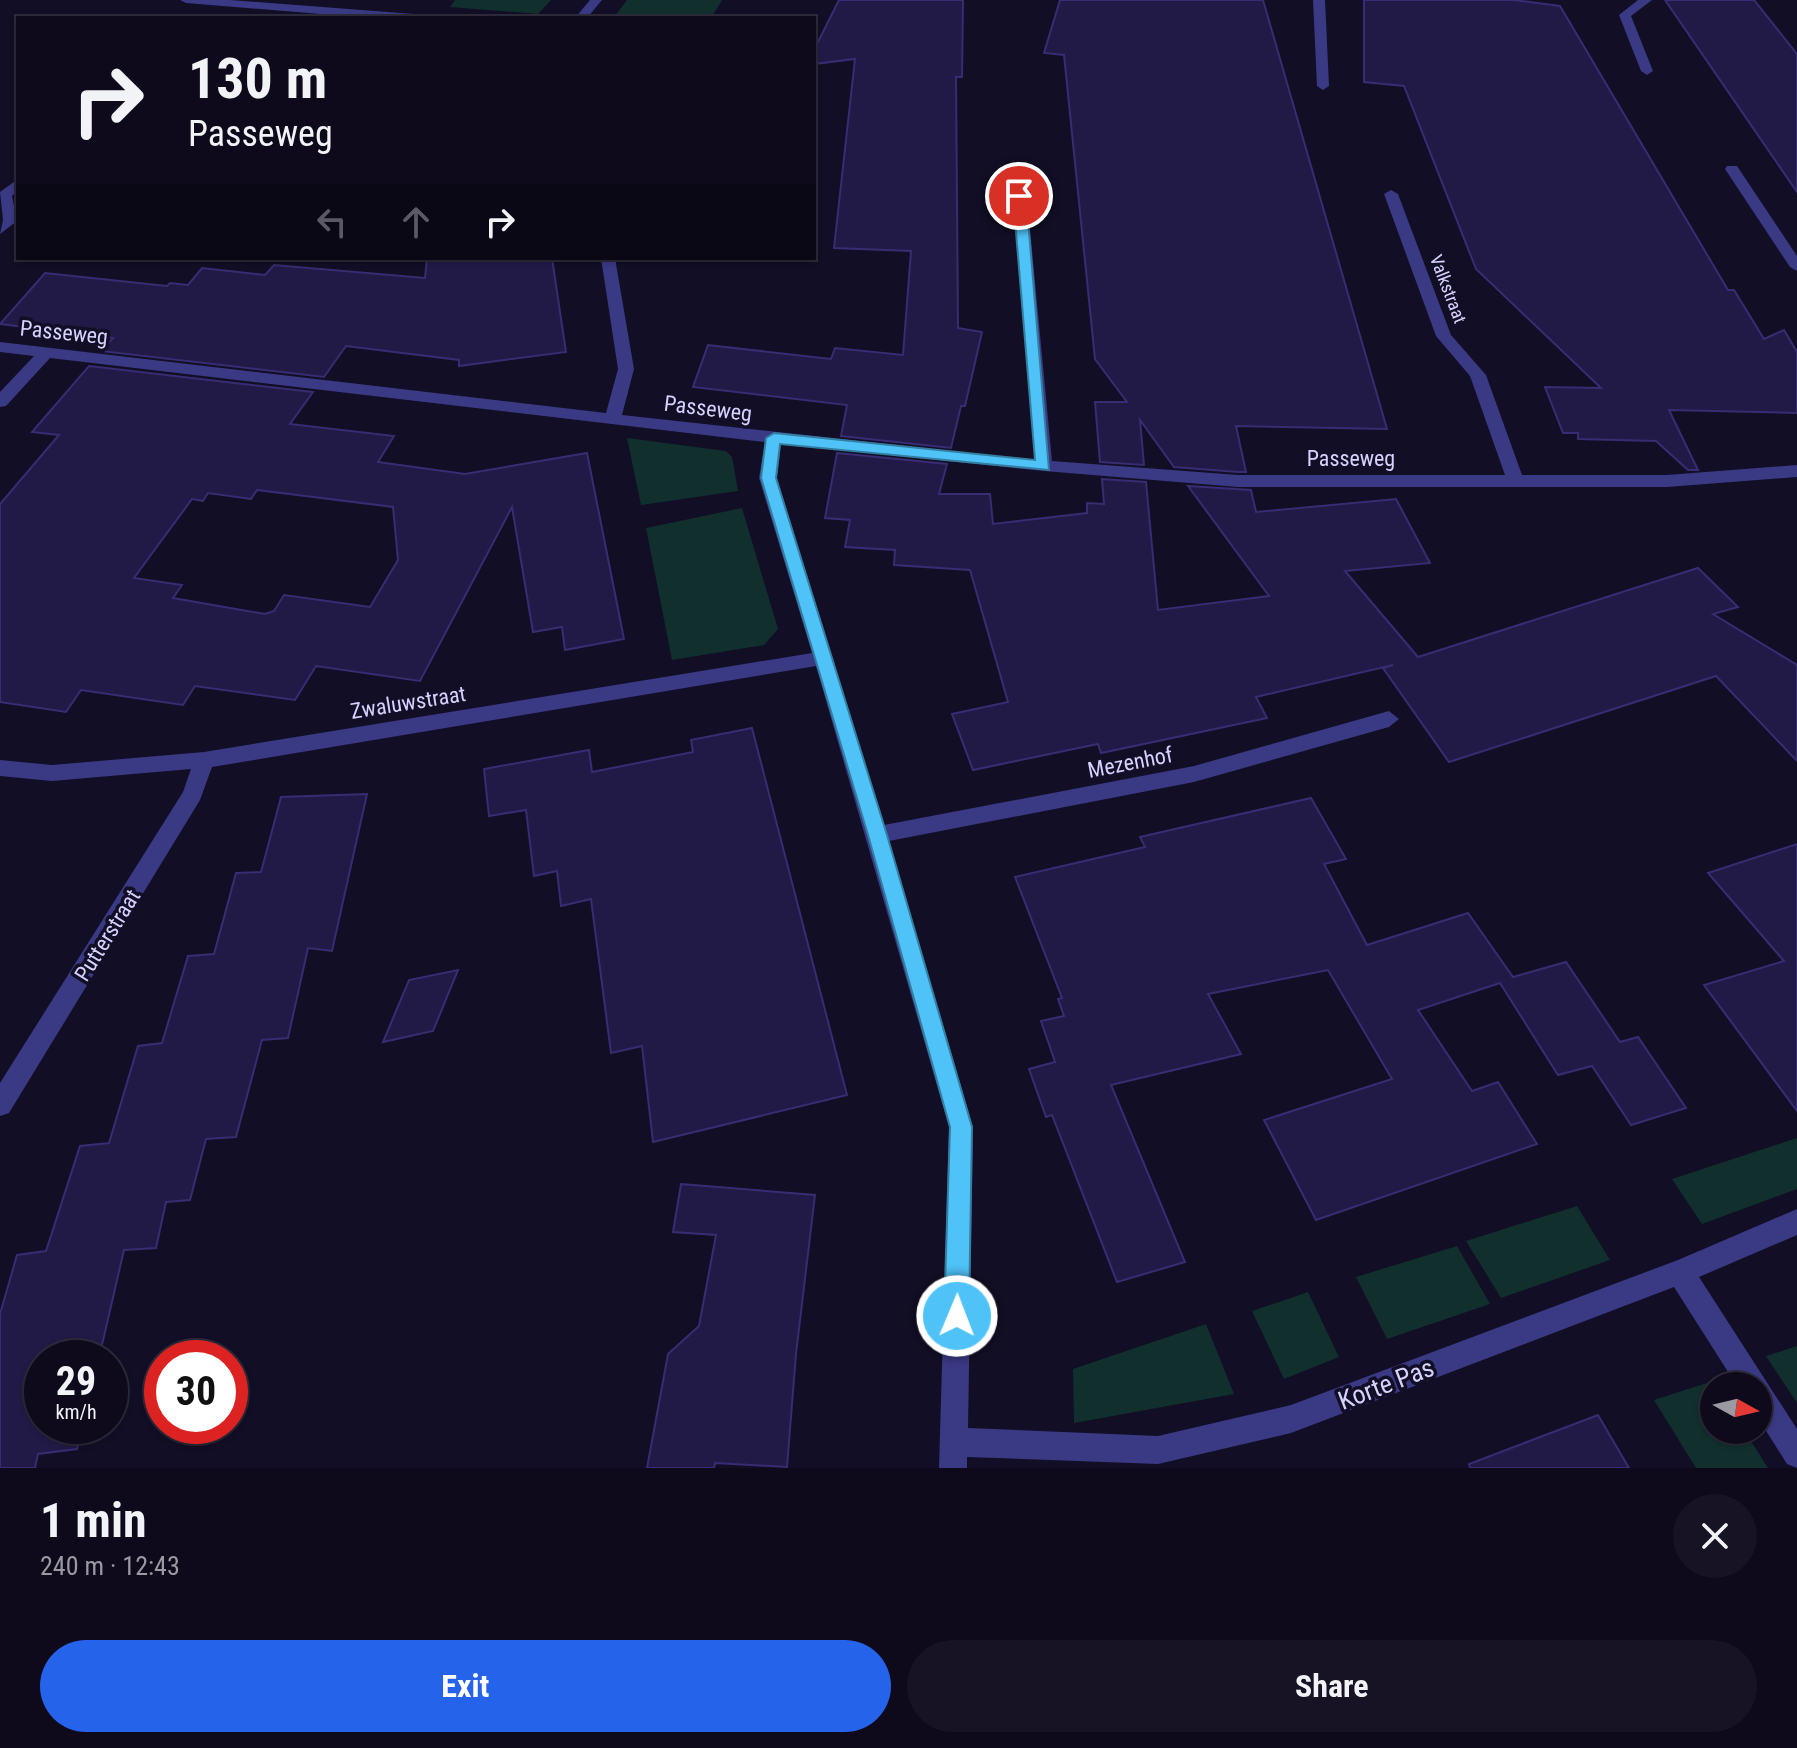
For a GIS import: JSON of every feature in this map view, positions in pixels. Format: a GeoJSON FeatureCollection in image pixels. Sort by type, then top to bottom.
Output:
{"type":"FeatureCollection","features":[{"type":"Feature","properties":{"kind":"street"},"geometry":{"type":"LineString","coordinates":[[186,0],[391,16]]}},
{"type":"Feature","properties":{"kind":"street"},"geometry":{"type":"LineString","coordinates":[[583,16],[596,0]]}},
{"type":"Feature","properties":{"kind":"street"},"geometry":{"type":"LineString","coordinates":[[1319,0],[1323,86]]}},
{"type":"Feature","properties":{"kind":"street"},"geometry":{"type":"LineString","coordinates":[[1646,0],[1625,15],[1647,71]]}},
{"type":"Feature","properties":{"kind":"street"},"geometry":{"type":"LineString","coordinates":[[1017,166],[1044,466]]}},
{"type":"Feature","properties":{"kind":"street"},"geometry":{"type":"LineString","coordinates":[[1732,169],[1797,267]]}},
{"type":"Feature","properties":{"kind":"street"},"geometry":{"type":"LineString","coordinates":[[0,230],[10,221],[5,195],[16,185]]}},
{"type":"Feature","properties":{"kind":"street","name":"Valkstraat"},"geometry":{"type":"LineString","coordinates":[[1391,194],[1444,336],[1478,375],[1515,480]]}},
{"type":"Feature","properties":{"kind":"street"},"geometry":{"type":"LineString","coordinates":[[608,260],[626,369],[613,417]]}},
{"type":"Feature","properties":{"kind":"street","name":"Passeweg"},"geometry":{"type":"LineString","coordinates":[[0,347],[774,438],[1044,466],[1238,481],[1667,481],[1797,471]]}},
{"type":"Feature","properties":{"kind":"street"},"geometry":{"type":"LineString","coordinates":[[0,402],[46,352]]}},
{"type":"Feature","properties":{"kind":"street"},"geometry":{"type":"LineString","coordinates":[[774,438],[768,478],[877,835],[961,1127],[954,1455]]}},
{"type":"Feature","properties":{"kind":"street","name":"Zwaluwstraat"},"geometry":{"type":"LineString","coordinates":[[0,768],[52,773],[204,760],[822,658]]}},
{"type":"Feature","properties":{"kind":"street","name":"Mezenhof"},"geometry":{"type":"LineString","coordinates":[[877,835],[1194,774],[1389,719]]}},
{"type":"Feature","properties":{"kind":"street","name":"Putterstraat"},"geometry":{"type":"LineString","coordinates":[[0,1105],[193,794],[204,760]]}},
{"type":"Feature","properties":{"kind":"street","name":"Korte Pas"},"geometry":{"type":"LineString","coordinates":[[954,1455],[1158,1450],[1291,1419],[1680,1272],[1797,1222]]}},
{"type":"Feature","properties":{"kind":"street"},"geometry":{"type":"LineString","coordinates":[[1680,1272],[1744,1372]]}},
{"type":"Feature","properties":{"kind":"street"},"geometry":{"type":"LineString","coordinates":[[1772,1415],[1797,1454]]}},
{"type":"Feature","properties":{"kind":"green space"},"geometry":{"type":"Polygon","coordinates":[[[455,0],[551,0],[538,14],[450,7],[455,0]]]}},
{"type":"Feature","properties":{"kind":"green space"},"geometry":{"type":"Polygon","coordinates":[[[627,0],[722,0],[712,16],[615,16],[627,0]]]}},
{"type":"Feature","properties":{"kind":"green space"},"geometry":{"type":"Polygon","coordinates":[[[627,438],[726,451],[732,457],[738,491],[641,505],[627,438]]]}},
{"type":"Feature","properties":{"kind":"green space"},"geometry":{"type":"Polygon","coordinates":[[[742,508],[778,629],[764,645],[672,660],[646,528],[742,508]]]}},
{"type":"Feature","properties":{"kind":"green space"},"geometry":{"type":"Polygon","coordinates":[[[1797,1138],[1797,1189],[1702,1224],[1672,1179],[1797,1138]]]}},
{"type":"Feature","properties":{"kind":"green space"},"geometry":{"type":"Polygon","coordinates":[[[1577,1206],[1610,1260],[1501,1298],[1466,1241],[1577,1206]]]}},
{"type":"Feature","properties":{"kind":"green space"},"geometry":{"type":"Polygon","coordinates":[[[1457,1246],[1490,1304],[1387,1339],[1356,1277],[1457,1246]]]}},
{"type":"Feature","properties":{"kind":"green space"},"geometry":{"type":"Polygon","coordinates":[[[1308,1292],[1339,1357],[1284,1379],[1252,1311],[1308,1292]]]}},
{"type":"Feature","properties":{"kind":"green space"},"geometry":{"type":"Polygon","coordinates":[[[1206,1324],[1234,1394],[1074,1423],[1073,1369],[1206,1324]]]}},
{"type":"Feature","properties":{"kind":"green space"},"geometry":{"type":"Polygon","coordinates":[[[1797,1346],[1797,1403],[1766,1356],[1797,1346]]]}},
{"type":"Feature","properties":{"kind":"green space"},"geometry":{"type":"Polygon","coordinates":[[[1700,1385],[1700,1444],[1753,1444],[1768,1468],[1696,1468],[1654,1400],[1700,1385]]]}},
{"type":"Feature","properties":{"kind":"building"},"geometry":{"type":"Polygon","coordinates":[[[839,0],[963,0],[962,77],[956,77],[958,328],[982,332],[965,406],[961,406],[951,448],[841,436],[847,405],[693,387],[708,345],[831,359],[835,348],[903,355],[911,251],[834,248],[855,59],[816,64],[816,46],[839,0]]]}},
{"type":"Feature","properties":{"kind":"building"},"geometry":{"type":"Polygon","coordinates":[[[1060,0],[1263,0],[1387,429],[1236,426],[1246,472],[1238,472],[1174,467],[1140,420],[1144,465],[1100,462],[1095,402],[1127,402],[1095,359],[1064,55],[1044,53],[1060,0]]]}},
{"type":"Feature","properties":{"kind":"building"},"geometry":{"type":"Polygon","coordinates":[[[1364,0],[1514,0],[1560,6],[1728,290],[1734,290],[1764,339],[1784,330],[1797,352],[1797,413],[1669,410],[1698,470],[1688,470],[1656,441],[1578,439],[1578,433],[1563,433],[1545,387],[1601,388],[1476,269],[1404,86],[1364,82],[1364,0]]]}},
{"type":"Feature","properties":{"kind":"building"},"geometry":{"type":"Polygon","coordinates":[[[1665,0],[1754,0],[1797,54],[1797,192],[1665,0]]]}},
{"type":"Feature","properties":{"kind":"building"},"geometry":{"type":"Polygon","coordinates":[[[427,260],[552,260],[566,352],[459,366],[459,360],[346,346],[324,377],[101,351],[113,338],[0,324],[45,273],[167,286],[170,283],[188,285],[202,268],[265,275],[274,265],[425,278],[427,260]]]}},
{"type":"Feature","properties":{"kind":"building"},"geometry":{"type":"Polygon","coordinates":[[[89,366],[313,392],[290,424],[394,436],[378,462],[465,474],[587,453],[624,639],[565,650],[562,627],[533,632],[512,507],[420,681],[316,666],[295,700],[195,686],[183,705],[81,690],[66,712],[0,702],[0,504],[59,435],[32,432],[89,366]],[[257,490],[251,499],[208,493],[203,501],[192,499],[134,578],[182,585],[173,598],[265,614],[274,611],[284,595],[370,607],[398,560],[393,507],[257,490]]]}},
{"type":"Feature","properties":{"kind":"building"},"geometry":{"type":"Polygon","coordinates":[[[837,453],[947,464],[939,494],[990,494],[993,524],[1087,513],[1087,503],[1104,504],[1102,479],[1146,482],[1158,610],[1269,596],[1188,486],[1251,490],[1256,512],[1396,499],[1430,563],[1345,571],[1418,657],[1698,568],[1738,607],[1713,614],[1797,665],[1797,761],[1716,676],[1449,762],[1383,668],[1393,665],[1256,697],[1267,718],[1101,753],[1098,744],[973,770],[952,714],[1008,702],[970,570],[894,565],[895,550],[845,547],[850,520],[825,518],[837,453]]]}},
{"type":"Feature","properties":{"kind":"building"},"geometry":{"type":"Polygon","coordinates":[[[752,728],[847,1095],[653,1142],[642,1046],[611,1053],[591,899],[561,906],[557,871],[534,876],[526,810],[489,816],[484,769],[589,750],[592,772],[693,752],[691,740],[752,728]]]}},
{"type":"Feature","properties":{"kind":"building"},"geometry":{"type":"Polygon","coordinates":[[[367,794],[332,951],[308,948],[288,1038],[262,1040],[236,1137],[206,1139],[190,1200],[166,1202],[156,1248],[124,1250],[103,1340],[24,1340],[24,1444],[78,1444],[77,1449],[38,1454],[35,1468],[0,1468],[0,1314],[17,1255],[46,1251],[80,1146],[109,1143],[138,1046],[162,1043],[188,956],[214,954],[236,873],[261,872],[281,797],[367,794]]]}},
{"type":"Feature","properties":{"kind":"building"},"geometry":{"type":"Polygon","coordinates":[[[1311,798],[1346,859],[1324,864],[1367,945],[1468,913],[1513,977],[1566,962],[1620,1042],[1638,1037],[1686,1108],[1631,1125],[1592,1066],[1558,1075],[1500,983],[1418,1010],[1472,1091],[1498,1082],[1537,1144],[1316,1220],[1264,1120],[1392,1079],[1328,970],[1208,994],[1241,1054],[1111,1085],[1185,1262],[1117,1282],[1052,1115],[1046,1117],[1029,1069],[1055,1062],[1041,1021],[1064,1016],[1058,999],[1062,998],[1015,877],[1145,847],[1140,837],[1311,798]]]}},
{"type":"Feature","properties":{"kind":"building"},"geometry":{"type":"Polygon","coordinates":[[[1797,844],[1797,1111],[1704,985],[1784,961],[1708,873],[1797,844]]]}},
{"type":"Feature","properties":{"kind":"building"},"geometry":{"type":"Polygon","coordinates":[[[458,970],[433,1031],[383,1042],[409,980],[458,970]]]}},
{"type":"Feature","properties":{"kind":"building"},"geometry":{"type":"Polygon","coordinates":[[[681,1184],[815,1195],[796,1354],[787,1467],[715,1463],[714,1468],[647,1468],[668,1354],[699,1326],[716,1235],[673,1232],[681,1184]]]}},
{"type":"Feature","properties":{"kind":"building"},"geometry":{"type":"Polygon","coordinates":[[[1598,1415],[1629,1468],[1470,1468],[1469,1464],[1598,1415]]]}},
{"type":"Feature","properties":{"kind":"route"},"geometry":{"type":"LineString","coordinates":[[957,1316],[961,1127],[877,835],[768,478],[774,438],[1044,466],[1019,196]]}}]}
